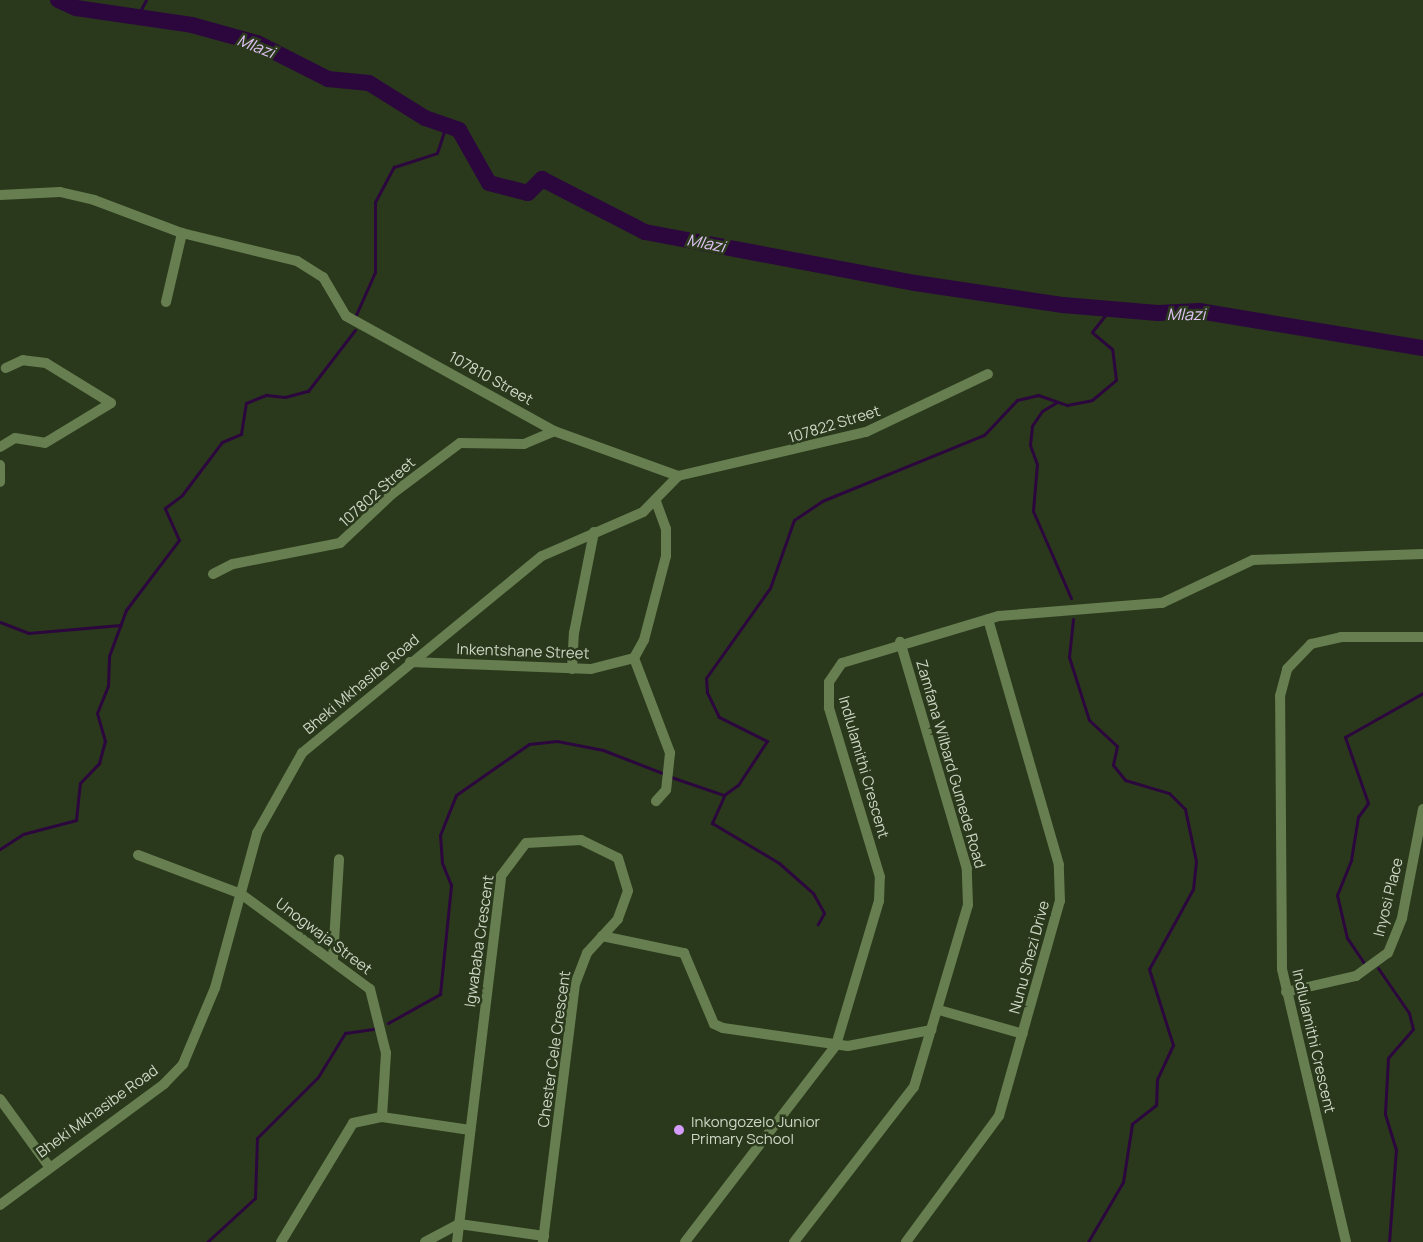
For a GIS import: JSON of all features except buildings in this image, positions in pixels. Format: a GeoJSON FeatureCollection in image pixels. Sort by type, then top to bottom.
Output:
{"type":"FeatureCollection","features":[{"type":"Feature","properties":{"kind":"street"},"geometry":{"type":"LineString","coordinates":[[0,195],[60,192],[137,212],[182,233],[166,302]]}},
{"type":"Feature","properties":{"kind":"street","name":"107810 Street"},"geometry":{"type":"LineString","coordinates":[[182,233],[314,269],[346,316],[554,431],[678,476]]}},
{"type":"Feature","properties":{"kind":"street"},"geometry":{"type":"LineString","coordinates":[[0,447],[15,438],[45,443],[111,403],[46,363],[23,360],[6,368]]}},
{"type":"Feature","properties":{"kind":"street","name":"107822 Street"},"geometry":{"type":"LineString","coordinates":[[678,476],[866,432],[988,374]]}},
{"type":"Feature","properties":{"kind":"street","name":"107802 Street"},"geometry":{"type":"LineString","coordinates":[[213,574],[233,564],[340,543],[392,494],[460,443],[524,444],[554,431]]}},
{"type":"Feature","properties":{"kind":"street"},"geometry":{"type":"LineString","coordinates":[[0,465],[0,482]]}},
{"type":"Feature","properties":{"kind":"street"},"geometry":{"type":"LineString","coordinates":[[656,801],[666,790],[671,771],[660,718],[634,658],[644,640],[666,556],[666,529],[656,502],[678,476]]}},
{"type":"Feature","properties":{"kind":"street","name":"Bheki Mkhasibe Road"},"geometry":{"type":"LineString","coordinates":[[0,1205],[48,1165],[164,1084],[183,1064],[215,988],[257,833],[302,753],[410,662],[542,556],[656,502]]}},
{"type":"Feature","properties":{"kind":"street"},"geometry":{"type":"LineString","coordinates":[[573,669],[574,633],[594,532]]}},
{"type":"Feature","properties":{"kind":"street","name":"Indlulamithi Crescent"},"geometry":{"type":"LineString","coordinates":[[685,1242],[836,1045],[882,890],[829,708],[829,682],[851,657],[988,619],[1162,603],[1241,565],[1272,557],[1423,554]]}},
{"type":"Feature","properties":{"kind":"street","name":"Nunu Shezi Drive"},"geometry":{"type":"LineString","coordinates":[[906,1242],[999,1116],[1023,1034],[1061,886],[988,619]]}},
{"type":"Feature","properties":{"kind":"street","name":"Indlulamithi Crescent"},"geometry":{"type":"LineString","coordinates":[[1346,1242],[1286,992],[1279,716],[1287,669],[1299,652],[1325,639],[1423,637]]}},
{"type":"Feature","properties":{"kind":"street","name":"Zamfana Wilbard Gumede Road"},"geometry":{"type":"LineString","coordinates":[[794,1242],[903,1106],[939,1010],[970,887],[900,642]]}},
{"type":"Feature","properties":{"kind":"street","name":"Inkentshane Street"},"geometry":{"type":"LineString","coordinates":[[410,662],[573,669],[605,668],[634,658]]}},
{"type":"Feature","properties":{"kind":"street","name":"Inyosi Place"},"geometry":{"type":"LineString","coordinates":[[1286,992],[1356,976],[1388,953],[1402,918],[1419,857],[1423,809]]}},
{"type":"Feature","properties":{"kind":"street","name":"Igwababa Crescent"},"geometry":{"type":"LineString","coordinates":[[457,1242],[496,898],[512,855],[542,839],[593,842],[618,858],[626,873],[627,900],[602,936]]}},
{"type":"Feature","properties":{"kind":"street","name":"Unogwaja Street"},"geometry":{"type":"LineString","coordinates":[[138,855],[241,894],[333,958],[370,989],[377,1005],[388,1070],[382,1117]]}},
{"type":"Feature","properties":{"kind":"street"},"geometry":{"type":"LineString","coordinates":[[333,958],[339,859]]}},
{"type":"Feature","properties":{"kind":"street"},"geometry":{"type":"LineString","coordinates":[[602,936],[684,953],[714,1024],[836,1045],[931,1030]]}},
{"type":"Feature","properties":{"kind":"street","name":"Chester Cele Crescent"},"geometry":{"type":"LineString","coordinates":[[544,1239],[575,984],[586,953],[602,936]]}},
{"type":"Feature","properties":{"kind":"street"},"geometry":{"type":"LineString","coordinates":[[939,1010],[1023,1034]]}},
{"type":"Feature","properties":{"kind":"street"},"geometry":{"type":"LineString","coordinates":[[0,1099],[48,1165]]}},
{"type":"Feature","properties":{"kind":"street"},"geometry":{"type":"LineString","coordinates":[[281,1242],[342,1134],[365,1118],[382,1117],[470,1130]]}},
{"type":"Feature","properties":{"kind":"street"},"geometry":{"type":"LineString","coordinates":[[425,1242],[459,1224],[544,1239]]}},
{"type":"Feature","properties":{"kind":"waterway","name":"Mlazi"},"geometry":{"type":"LineString","coordinates":[[58,0],[76,8],[192,25],[257,43],[328,79],[369,83],[425,118],[459,130],[489,183],[528,193],[542,179],[645,232],[915,283],[1063,305],[1158,313],[1199,311],[1423,348]]}},
{"type":"Feature","properties":{"kind":"waterway"},"geometry":{"type":"LineString","coordinates":[[138,15],[146,0]]}},
{"type":"Feature","properties":{"kind":"waterway"},"geometry":{"type":"LineString","coordinates":[[355,317],[375,272],[375,202],[394,167],[437,153],[446,125]]}},
{"type":"Feature","properties":{"kind":"waterway"},"geometry":{"type":"LineString","coordinates":[[671,777],[724,795],[738,785],[767,741],[719,717],[707,692],[706,678],[770,588],[794,520],[822,501],[984,435],[1017,400],[1038,395],[1067,405],[1092,400],[1116,380],[1112,349],[1092,332],[1111,308]]}},
{"type":"Feature","properties":{"kind":"waterway"},"geometry":{"type":"LineString","coordinates":[[0,849],[23,834],[76,820],[80,783],[99,763],[105,741],[97,713],[108,686],[109,656],[126,610],[179,540],[165,508],[182,495],[222,442],[241,434],[246,403],[266,395],[285,397],[308,391],[355,330]]}},
{"type":"Feature","properties":{"kind":"waterway"},"geometry":{"type":"LineString","coordinates":[[1057,402],[1042,411],[1032,426],[1030,445],[1037,464],[1033,511],[1071,598]]}},
{"type":"Feature","properties":{"kind":"waterway"},"geometry":{"type":"LineString","coordinates":[[1073,619],[1069,657],[1089,720],[1117,746],[1113,765],[1125,780],[1169,793],[1185,809],[1196,861],[1193,889],[1149,969],[1173,1045],[1157,1079],[1156,1105],[1132,1124],[1123,1182],[1088,1242]]}},
{"type":"Feature","properties":{"kind":"waterway"},"geometry":{"type":"LineString","coordinates":[[0,622],[28,633],[121,625]]}},
{"type":"Feature","properties":{"kind":"waterway"},"geometry":{"type":"LineString","coordinates":[[1364,963],[1347,938],[1337,895],[1351,860],[1358,817],[1368,803],[1345,737],[1423,693]]}},
{"type":"Feature","properties":{"kind":"waterway"},"geometry":{"type":"LineString","coordinates":[[388,1023],[440,994],[451,885],[442,863],[440,835],[456,795],[529,744],[557,741],[603,750],[665,774]]}},
{"type":"Feature","properties":{"kind":"waterway"},"geometry":{"type":"LineString","coordinates":[[724,796],[712,823],[779,863],[813,893],[824,913],[818,924]]}},
{"type":"Feature","properties":{"kind":"waterway"},"geometry":{"type":"LineString","coordinates":[[1378,968],[1409,1013],[1413,1029],[1388,1058],[1385,1114],[1396,1149],[1389,1242]]}},
{"type":"Feature","properties":{"kind":"waterway"},"geometry":{"type":"LineString","coordinates":[[207,1242],[255,1198],[257,1138],[318,1077],[345,1033],[375,1029]]}},
{"type":"Feature","properties":{"kind":"place","name":"Inkongozelo Junior Primary School"},"geometry":{"type":"Point","coordinates":[679,1130]}}]}
